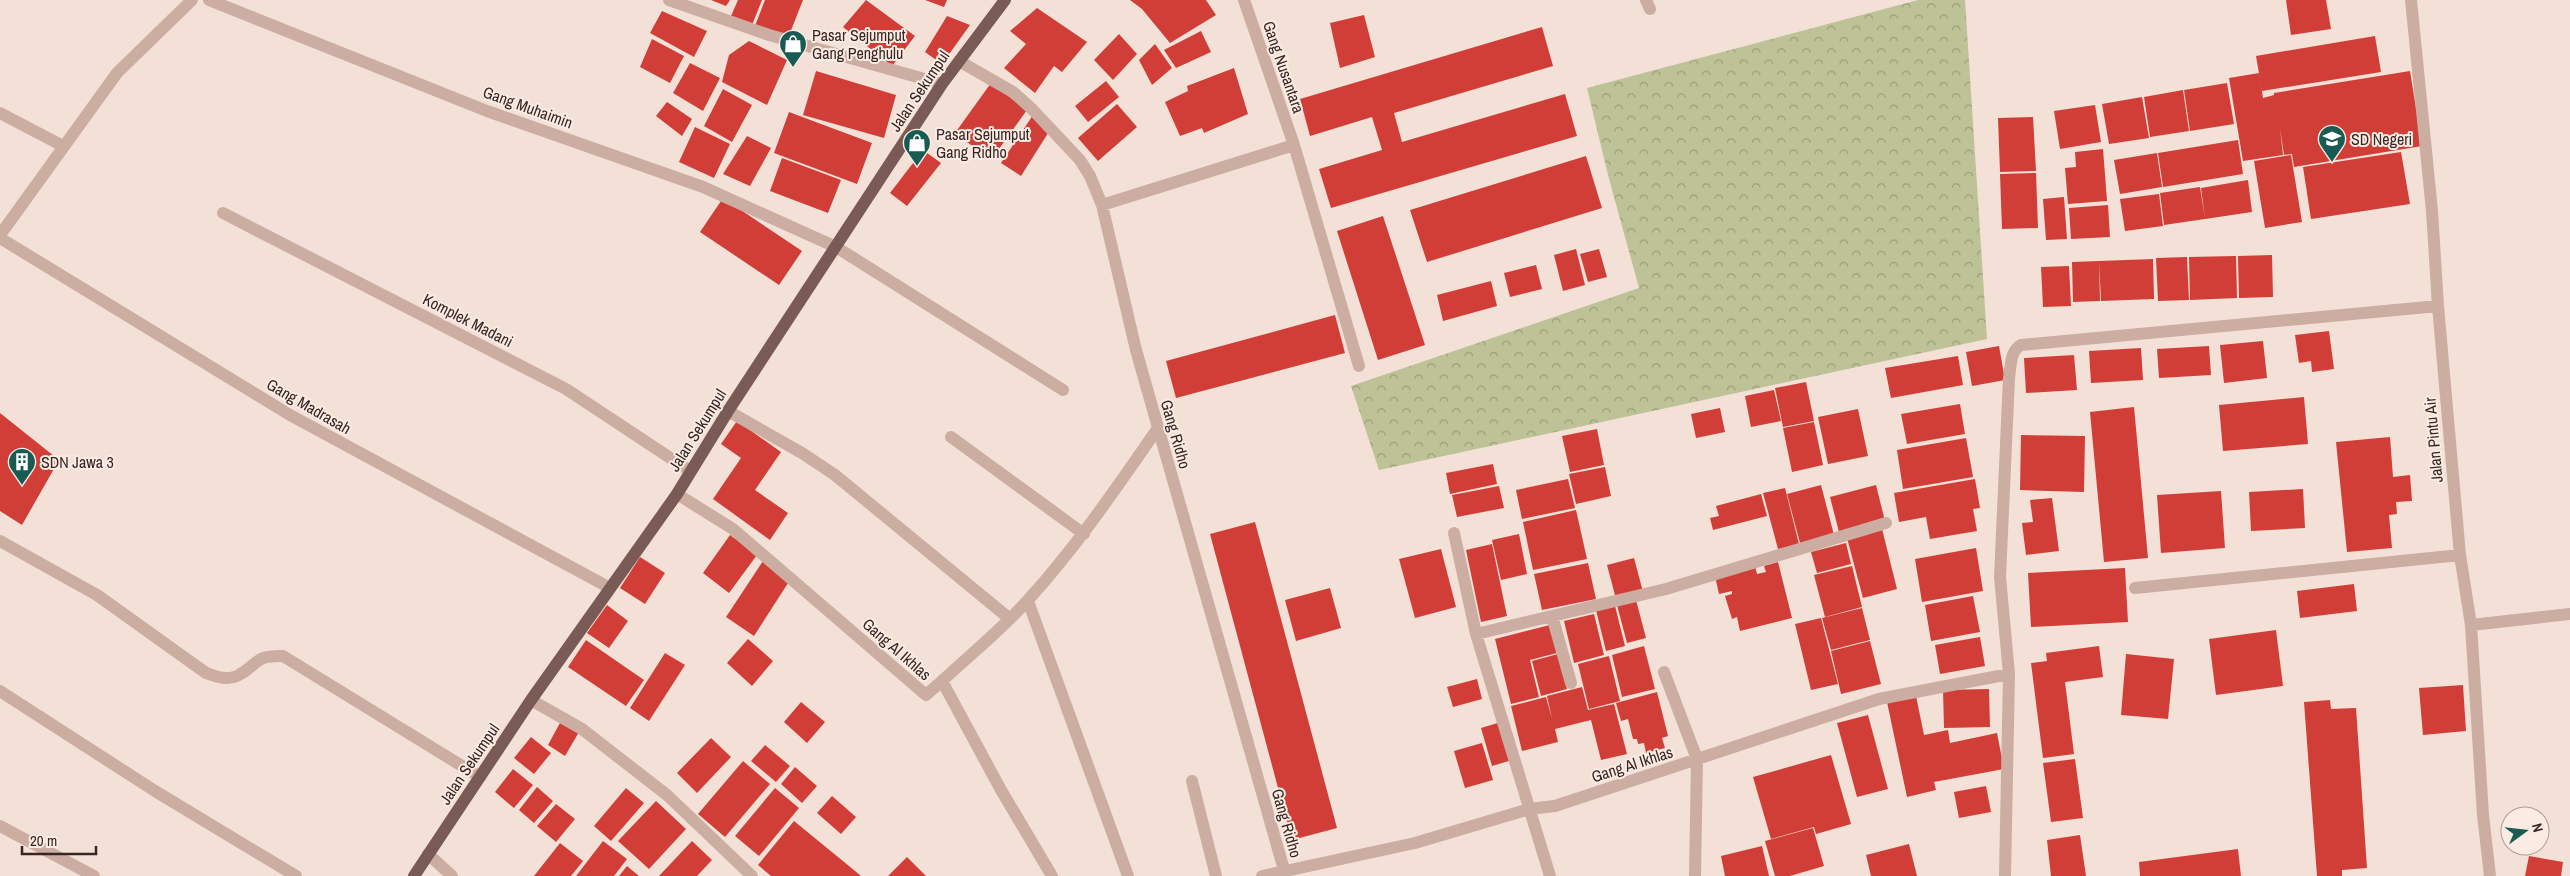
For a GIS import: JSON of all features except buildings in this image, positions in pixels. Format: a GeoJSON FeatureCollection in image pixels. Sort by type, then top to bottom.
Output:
{"type":"FeatureCollection","features":[{"type":"Feature","properties":{"kind":"main road","name":"Jalan Sekumpul"},"geometry":{"type":"LineString","coordinates":[[414,876],[531,700],[677,494],[728,411],[942,84],[1005,0]]}},
{"type":"Feature","properties":{"kind":"street"},"geometry":{"type":"LineString","coordinates":[[0,237],[63,146],[118,73],[192,0]]}},
{"type":"Feature","properties":{"kind":"street","name":"Gang Muhaimin"},"geometry":{"type":"LineString","coordinates":[[209,0],[487,111],[703,187],[836,246],[1062,390]]}},
{"type":"Feature","properties":{"kind":"street"},"geometry":{"type":"LineString","coordinates":[[669,0],[769,35],[942,84]]}},
{"type":"Feature","properties":{"kind":"street","name":"Gang Nusantara"},"geometry":{"type":"LineString","coordinates":[[1244,0],[1294,145],[1359,366]]}},
{"type":"Feature","properties":{"kind":"street","name":"Jalan Pintu Air"},"geometry":{"type":"LineString","coordinates":[[2412,0],[2432,211],[2438,306],[2460,555],[2471,625],[2483,815],[2490,876]]}},
{"type":"Feature","properties":{"kind":"street","name":"Gang Ridho"},"geometry":{"type":"LineString","coordinates":[[959,60],[1013,92],[1038,115],[1080,160],[1090,176],[1102,205],[1136,350],[1284,870]]}},
{"type":"Feature","properties":{"kind":"street"},"geometry":{"type":"LineString","coordinates":[[0,113],[63,146]]}},
{"type":"Feature","properties":{"kind":"street"},"geometry":{"type":"LineString","coordinates":[[1102,205],[1294,145]]}},
{"type":"Feature","properties":{"kind":"street","name":"Komplek Madani"},"geometry":{"type":"LineString","coordinates":[[223,213],[566,389],[690,471]]}},
{"type":"Feature","properties":{"kind":"street","name":"Gang Madrasah"},"geometry":{"type":"LineString","coordinates":[[0,237],[290,415],[610,588]]}},
{"type":"Feature","properties":{"kind":"street"},"geometry":{"type":"LineString","coordinates":[[2005,876],[2010,674],[2000,568],[2009,378],[2012,356],[2016,348],[2021,344],[2088,337],[2438,306]]}},
{"type":"Feature","properties":{"kind":"street"},"geometry":{"type":"LineString","coordinates":[[728,411],[802,452],[835,475],[1010,619]]}},
{"type":"Feature","properties":{"kind":"street"},"geometry":{"type":"LineString","coordinates":[[942,681],[1028,600],[1084,534],[1158,428]]}},
{"type":"Feature","properties":{"kind":"street"},"geometry":{"type":"LineString","coordinates":[[951,437],[1084,534]]}},
{"type":"Feature","properties":{"kind":"street","name":"Gang Al Ikhlas"},"geometry":{"type":"LineString","coordinates":[[677,494],[734,529],[926,696],[942,681],[1001,790],[1052,876]]}},
{"type":"Feature","properties":{"kind":"street"},"geometry":{"type":"LineString","coordinates":[[1476,634],[1666,589],[1886,523]]}},
{"type":"Feature","properties":{"kind":"street"},"geometry":{"type":"LineString","coordinates":[[1454,532],[1476,634],[1550,876]]}},
{"type":"Feature","properties":{"kind":"street"},"geometry":{"type":"LineString","coordinates":[[0,541],[97,595],[206,672],[223,678],[237,676],[257,660],[268,655],[283,656],[480,777]]}},
{"type":"Feature","properties":{"kind":"street"},"geometry":{"type":"LineString","coordinates":[[2135,588],[2460,555]]}},
{"type":"Feature","properties":{"kind":"street"},"geometry":{"type":"LineString","coordinates":[[1028,600],[1128,876]]}},
{"type":"Feature","properties":{"kind":"street"},"geometry":{"type":"LineString","coordinates":[[2471,625],[2570,614]]}},
{"type":"Feature","properties":{"kind":"street"},"geometry":{"type":"LineString","coordinates":[[1552,616],[1571,683]]}},
{"type":"Feature","properties":{"kind":"street"},"geometry":{"type":"LineString","coordinates":[[1664,672],[1697,759],[1695,876]]}},
{"type":"Feature","properties":{"kind":"street","name":"Gang Al Ikhlas"},"geometry":{"type":"LineString","coordinates":[[1262,876],[1415,842],[1529,809],[1556,806],[1879,699],[2010,674]]}},
{"type":"Feature","properties":{"kind":"street"},"geometry":{"type":"LineString","coordinates":[[0,691],[155,791],[296,876]]}},
{"type":"Feature","properties":{"kind":"street"},"geometry":{"type":"LineString","coordinates":[[531,700],[582,729],[667,795],[752,876]]}},
{"type":"Feature","properties":{"kind":"street"},"geometry":{"type":"LineString","coordinates":[[1192,781],[1216,876]]}},
{"type":"Feature","properties":{"kind":"street"},"geometry":{"type":"LineString","coordinates":[[0,826],[94,876]]}},
{"type":"Feature","properties":{"kind":"street"},"geometry":{"type":"LineString","coordinates":[[428,854],[452,876]]}},
{"type":"Feature","properties":{"kind":"green space"},"geometry":{"type":"Polygon","coordinates":[[[1918,0],[1965,0],[1987,339],[1379,470],[1351,386],[1639,288],[1608,175],[1587,88],[1918,0]]]}},
{"type":"Feature","properties":{"kind":"place","name":"Pasar Sejumput Gang Penghulu"},"geometry":{"type":"Point","coordinates":[793,68]}},
{"type":"Feature","properties":{"kind":"place","name":"SD Negeri"},"geometry":{"type":"Point","coordinates":[2332,163]}},
{"type":"Feature","properties":{"kind":"place","name":"Pasar Sejumput Gang Ridho"},"geometry":{"type":"Point","coordinates":[917,167]}},
{"type":"Feature","properties":{"kind":"place","name":"SDN Jawa 3"},"geometry":{"type":"Point","coordinates":[22,486]}}]}
